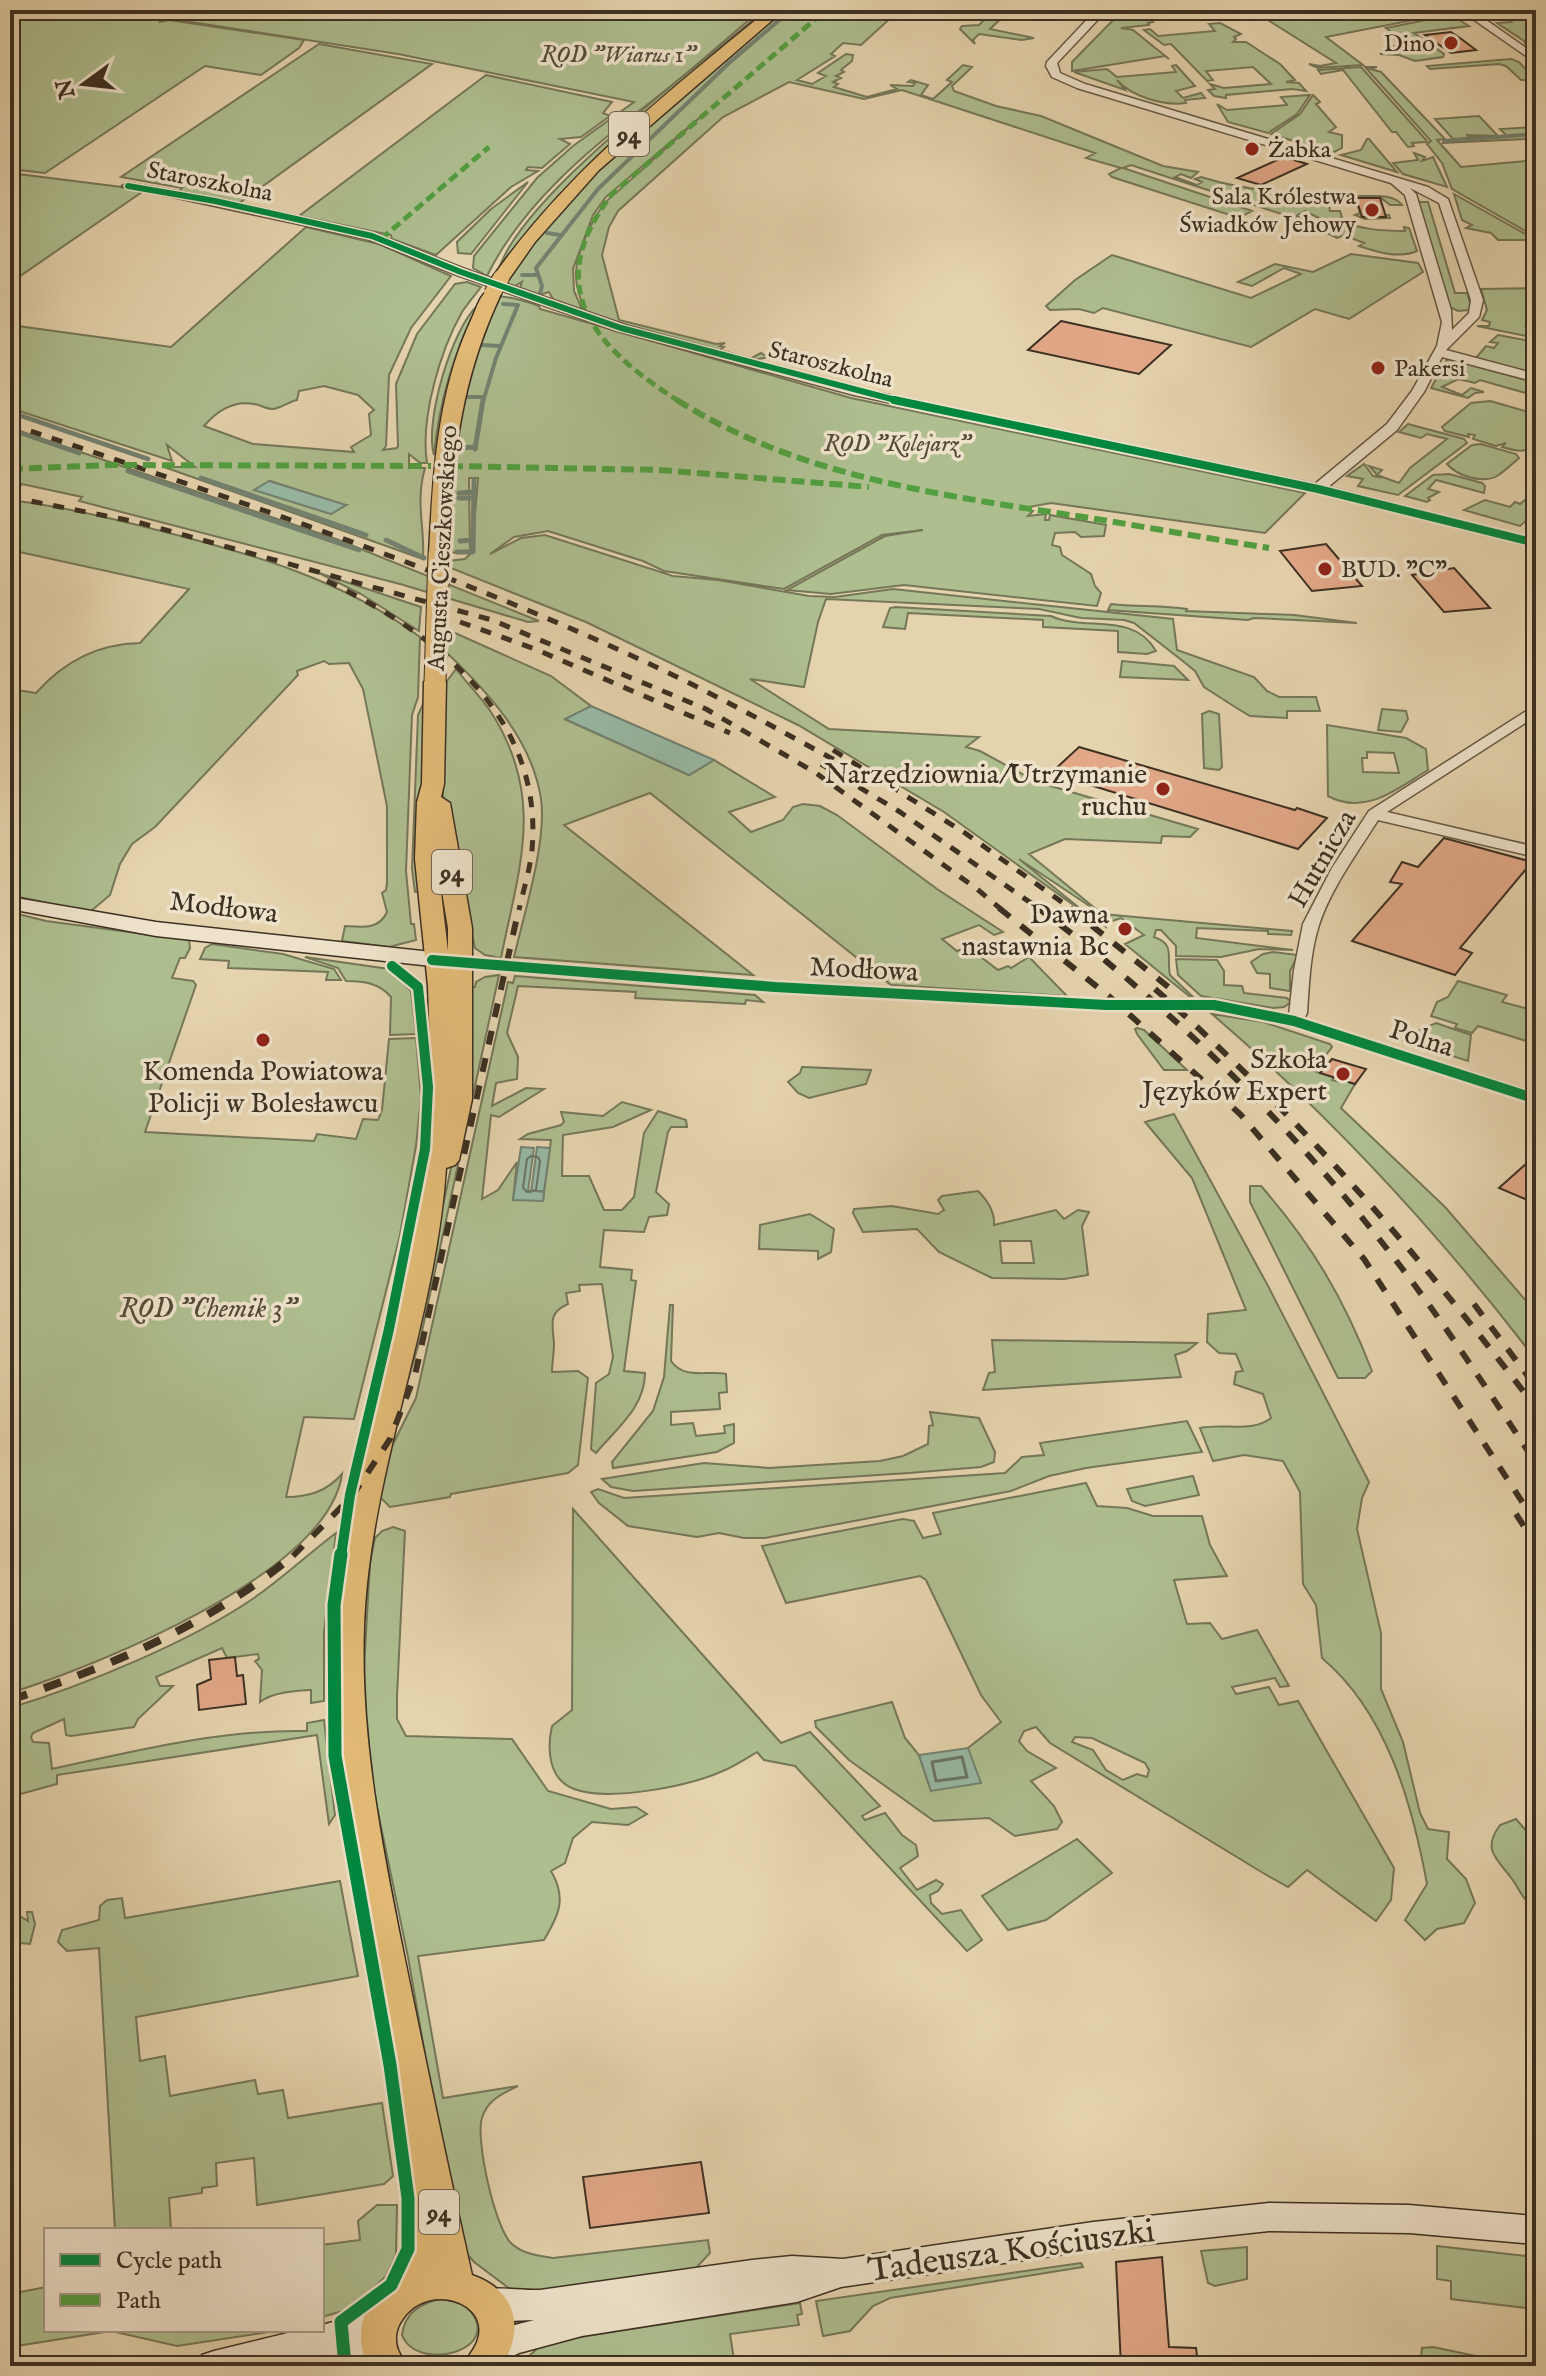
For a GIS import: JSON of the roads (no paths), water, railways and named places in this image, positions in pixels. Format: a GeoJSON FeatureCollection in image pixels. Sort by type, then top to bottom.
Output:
{"type":"FeatureCollection","features":[{"type":"Feature","properties":{"kind":"main road","name":"Augusta Cieszkowskiego"},"geometry":{"type":"LineString","coordinates":[[456,2283],[424,2138],[359,1804],[350,1723],[349,1625],[368,1492],[430,1213],[437,1201],[459,1099],[449,961],[460,925],[448,849],[433,784],[442,466],[450,406],[471,336],[497,286],[538,226],[585,174],[777,10]]}},
{"type":"Feature","properties":{"kind":"main road","name":"Augusta Cieszkowskiego"},"geometry":{"type":"LineString","coordinates":[[415,2287],[421,2262],[424,2138]]}},
{"type":"Feature","properties":{"kind":"main road"},"geometry":{"type":"LineString","coordinates":[[388,2366],[377,2345],[377,2329],[383,2314],[391,2303],[415,2287],[442,2281],[480,2293],[496,2317],[498,2334],[485,2362]]}},
{"type":"Feature","properties":{"kind":"street"},"geometry":{"type":"LineString","coordinates":[[1102,10],[1052,62],[1056,75],[1081,86],[1431,192],[1444,201],[1475,292],[1477,309],[1472,318],[1440,349]]}},
{"type":"Feature","properties":{"kind":"street"},"geometry":{"type":"LineString","coordinates":[[1465,10],[1536,60]]}},
{"type":"Feature","properties":{"kind":"street"},"geometry":{"type":"LineString","coordinates":[[1318,489],[1392,427],[1418,392],[1440,349],[1448,322],[1409,192],[1393,181]]}},
{"type":"Feature","properties":{"kind":"street","name":"Staroszkolna"},"geometry":{"type":"LineString","coordinates":[[128,186],[215,201],[372,236],[461,272],[621,328],[858,392],[1318,489],[1536,543]]}},
{"type":"Feature","properties":{"kind":"street"},"geometry":{"type":"LineString","coordinates":[[1442,302],[1454,312],[1469,313],[1477,309]]}},
{"type":"Feature","properties":{"kind":"street"},"geometry":{"type":"LineString","coordinates":[[1440,349],[1536,378]]}},
{"type":"Feature","properties":{"kind":"street","name":"Hutnicza"},"geometry":{"type":"LineString","coordinates":[[1294,1021],[1299,1013],[1302,970],[1311,924],[1340,868],[1374,814],[1536,709]]}},
{"type":"Feature","properties":{"kind":"street"},"geometry":{"type":"LineString","coordinates":[[1374,814],[1536,852]]}},
{"type":"Feature","properties":{"kind":"street","name":"Modłowa"},"geometry":{"type":"LineString","coordinates":[[10,903],[169,930],[449,961],[775,987],[1106,1005],[1214,1005],[1294,1021]]}},
{"type":"Feature","properties":{"kind":"street","name":"Polna"},"geometry":{"type":"LineString","coordinates":[[1294,1021],[1536,1099]]}},
{"type":"Feature","properties":{"kind":"street","name":"Tadeusza Kościuszki"},"geometry":{"type":"LineString","coordinates":[[488,2302],[506,2306],[540,2305],[792,2270],[843,2273],[1081,2238],[1269,2217],[1409,2219],[1536,2230]]}},
{"type":"Feature","properties":{"kind":"street"},"geometry":{"type":"LineString","coordinates":[[485,2362],[510,2341],[582,2321],[797,2288],[843,2273]]}},
{"type":"Feature","properties":{"kind":"street"},"geometry":{"type":"LineString","coordinates":[[227,2364],[356,2331],[371,2325],[383,2314]]}},
{"type":"Feature","properties":{"kind":"street"},"geometry":{"type":"LineString","coordinates":[[227,2364],[370,2356],[388,2366]]}},
{"type":"Feature","properties":{"kind":"water"},"geometry":{"type":"Polygon","coordinates":[[[269,481],[346,505],[331,514],[254,490],[269,481]]]}},
{"type":"Feature","properties":{"kind":"water"},"geometry":{"type":"Polygon","coordinates":[[[591,706],[714,760],[689,775],[565,719],[591,706]]]}},
{"type":"Feature","properties":{"kind":"water"},"geometry":{"type":"Polygon","coordinates":[[[521,1147],[534,1148],[528,1191],[531,1192],[537,1147],[550,1148],[544,1191],[534,1191],[544,1192],[543,1201],[513,1200],[521,1147]]]}},
{"type":"Feature","properties":{"kind":"water"},"geometry":{"type":"Polygon","coordinates":[[[968,1748],[981,1783],[931,1791],[919,1755],[968,1748]]]}},
{"type":"Feature","properties":{"kind":"waterway"},"geometry":{"type":"LineString","coordinates":[[540,293],[542,286],[536,268],[598,189],[729,63],[791,10]]}},
{"type":"Feature","properties":{"kind":"waterway"},"geometry":{"type":"LineString","coordinates":[[1444,141],[1536,134]]}},
{"type":"Feature","properties":{"kind":"waterway"},"geometry":{"type":"LineString","coordinates":[[547,233],[560,235]]}},
{"type":"Feature","properties":{"kind":"waterway"},"geometry":{"type":"LineString","coordinates":[[522,275],[537,275]]}},
{"type":"Feature","properties":{"kind":"waterway"},"geometry":{"type":"LineString","coordinates":[[483,402],[496,358],[518,305],[503,304]]}},
{"type":"Feature","properties":{"kind":"waterway"},"geometry":{"type":"LineString","coordinates":[[482,345],[500,346]]}},
{"type":"Feature","properties":{"kind":"waterway"},"geometry":{"type":"LineString","coordinates":[[468,397],[482,397]]}},
{"type":"Feature","properties":{"kind":"waterway"},"geometry":{"type":"LineString","coordinates":[[475,449],[483,400]]}},
{"type":"Feature","properties":{"kind":"waterway"},"geometry":{"type":"LineString","coordinates":[[10,412],[148,459]]}},
{"type":"Feature","properties":{"kind":"waterway"},"geometry":{"type":"LineString","coordinates":[[10,429],[79,453]]}},
{"type":"Feature","properties":{"kind":"waterway"},"geometry":{"type":"LineString","coordinates":[[459,448],[475,447]]}},
{"type":"Feature","properties":{"kind":"waterway"},"geometry":{"type":"LineString","coordinates":[[128,471],[359,550]]}},
{"type":"Feature","properties":{"kind":"waterway"},"geometry":{"type":"LineString","coordinates":[[201,478],[366,535]]}},
{"type":"Feature","properties":{"kind":"waterway"},"geometry":{"type":"LineString","coordinates":[[474,480],[474,492]]}},
{"type":"Feature","properties":{"kind":"waterway"},"geometry":{"type":"LineString","coordinates":[[459,493],[474,492]]}},
{"type":"Feature","properties":{"kind":"waterway"},"geometry":{"type":"LineString","coordinates":[[474,492],[474,498]]}},
{"type":"Feature","properties":{"kind":"waterway"},"geometry":{"type":"LineString","coordinates":[[459,498],[474,498]]}},
{"type":"Feature","properties":{"kind":"waterway"},"geometry":{"type":"LineString","coordinates":[[457,552],[473,552],[474,498]]}},
{"type":"Feature","properties":{"kind":"waterway"},"geometry":{"type":"LineString","coordinates":[[386,540],[424,558]]}},
{"type":"Feature","properties":{"kind":"waterway"},"geometry":{"type":"LineString","coordinates":[[460,541],[473,540]]}},
{"type":"Feature","properties":{"kind":"railway"},"geometry":{"type":"LineString","coordinates":[[10,424],[328,533],[486,593],[666,672],[840,763]]}},
{"type":"Feature","properties":{"kind":"railway"},"geometry":{"type":"LineString","coordinates":[[10,497],[137,522],[492,620],[706,709],[816,773],[1002,910]]}},
{"type":"Feature","properties":{"kind":"railway"},"geometry":{"type":"LineString","coordinates":[[327,581],[406,626],[442,654],[474,685],[501,720],[520,759],[531,802],[532,850],[519,910]]}},
{"type":"Feature","properties":{"kind":"railway"},"geometry":{"type":"LineString","coordinates":[[460,622],[535,649],[730,733]]}},
{"type":"Feature","properties":{"kind":"railway"},"geometry":{"type":"LineString","coordinates":[[833,750],[965,833],[1073,910]]}},
{"type":"Feature","properties":{"kind":"railway"},"geometry":{"type":"LineString","coordinates":[[821,764],[900,812],[1041,910]]}},
{"type":"Feature","properties":{"kind":"railway"},"geometry":{"type":"LineString","coordinates":[[295,1554],[353,1495],[390,1439],[415,1375],[519,908]]}},
{"type":"Feature","properties":{"kind":"railway"},"geometry":{"type":"LineString","coordinates":[[999,908],[1111,998],[1240,1114],[1364,1259],[1536,1523]]}},
{"type":"Feature","properties":{"kind":"railway"},"geometry":{"type":"LineString","coordinates":[[1038,908],[1138,988],[1277,1121],[1362,1217],[1419,1291],[1536,1463]]}},
{"type":"Feature","properties":{"kind":"railway"},"geometry":{"type":"LineString","coordinates":[[1070,908],[1172,990]]}},
{"type":"Feature","properties":{"kind":"railway"},"geometry":{"type":"LineString","coordinates":[[1155,989],[1259,1086],[1356,1189],[1448,1296],[1536,1408]]}},
{"type":"Feature","properties":{"kind":"railway"},"geometry":{"type":"LineString","coordinates":[[1474,1304],[1536,1387]]}},
{"type":"Feature","properties":{"kind":"railway"},"geometry":{"type":"LineString","coordinates":[[1516,1514],[1536,1545]]}},
{"type":"Feature","properties":{"kind":"railway"},"geometry":{"type":"LineString","coordinates":[[10,1700],[160,1640],[229,1601],[295,1554]]}},
{"type":"Feature","properties":{"kind":"place","name":"Dino"},"geometry":{"type":"Point","coordinates":[1451,43]}},
{"type":"Feature","properties":{"kind":"place","name":"Żabka"},"geometry":{"type":"Point","coordinates":[1252,149]}},
{"type":"Feature","properties":{"kind":"place","name":"Sala Królestwa Świadków Jehowy"},"geometry":{"type":"Point","coordinates":[1372,210]}},
{"type":"Feature","properties":{"kind":"place","name":"Pakersi"},"geometry":{"type":"Point","coordinates":[1378,368]}},
{"type":"Feature","properties":{"kind":"place","name":"BUD. \"C\""},"geometry":{"type":"Point","coordinates":[1325,569]}},
{"type":"Feature","properties":{"kind":"place","name":"Narzędziownia/Utrzymanie ruchu"},"geometry":{"type":"Point","coordinates":[1163,789]}},
{"type":"Feature","properties":{"kind":"place","name":"Dawna nastawnia Bc"},"geometry":{"type":"Point","coordinates":[1125,929]}},
{"type":"Feature","properties":{"kind":"place","name":"Komenda Powiatowa Policji w Bolesławcu"},"geometry":{"type":"Point","coordinates":[263,1040]}},
{"type":"Feature","properties":{"kind":"place","name":"Szkoła Języków Expert"},"geometry":{"type":"Point","coordinates":[1343,1074]}},
{"type":"Feature","properties":{"kind":"park label","name":"ROD \"Wiarus 1\""},"geometry":{"type":"Point","coordinates":[618,54]}},
{"type":"Feature","properties":{"kind":"park label","name":"ROD \"Kolejarz\""},"geometry":{"type":"Point","coordinates":[897,443]}},
{"type":"Feature","properties":{"kind":"park label","name":"ROD \"Chemik 3\""},"geometry":{"type":"Point","coordinates":[208,1307]}}]}
